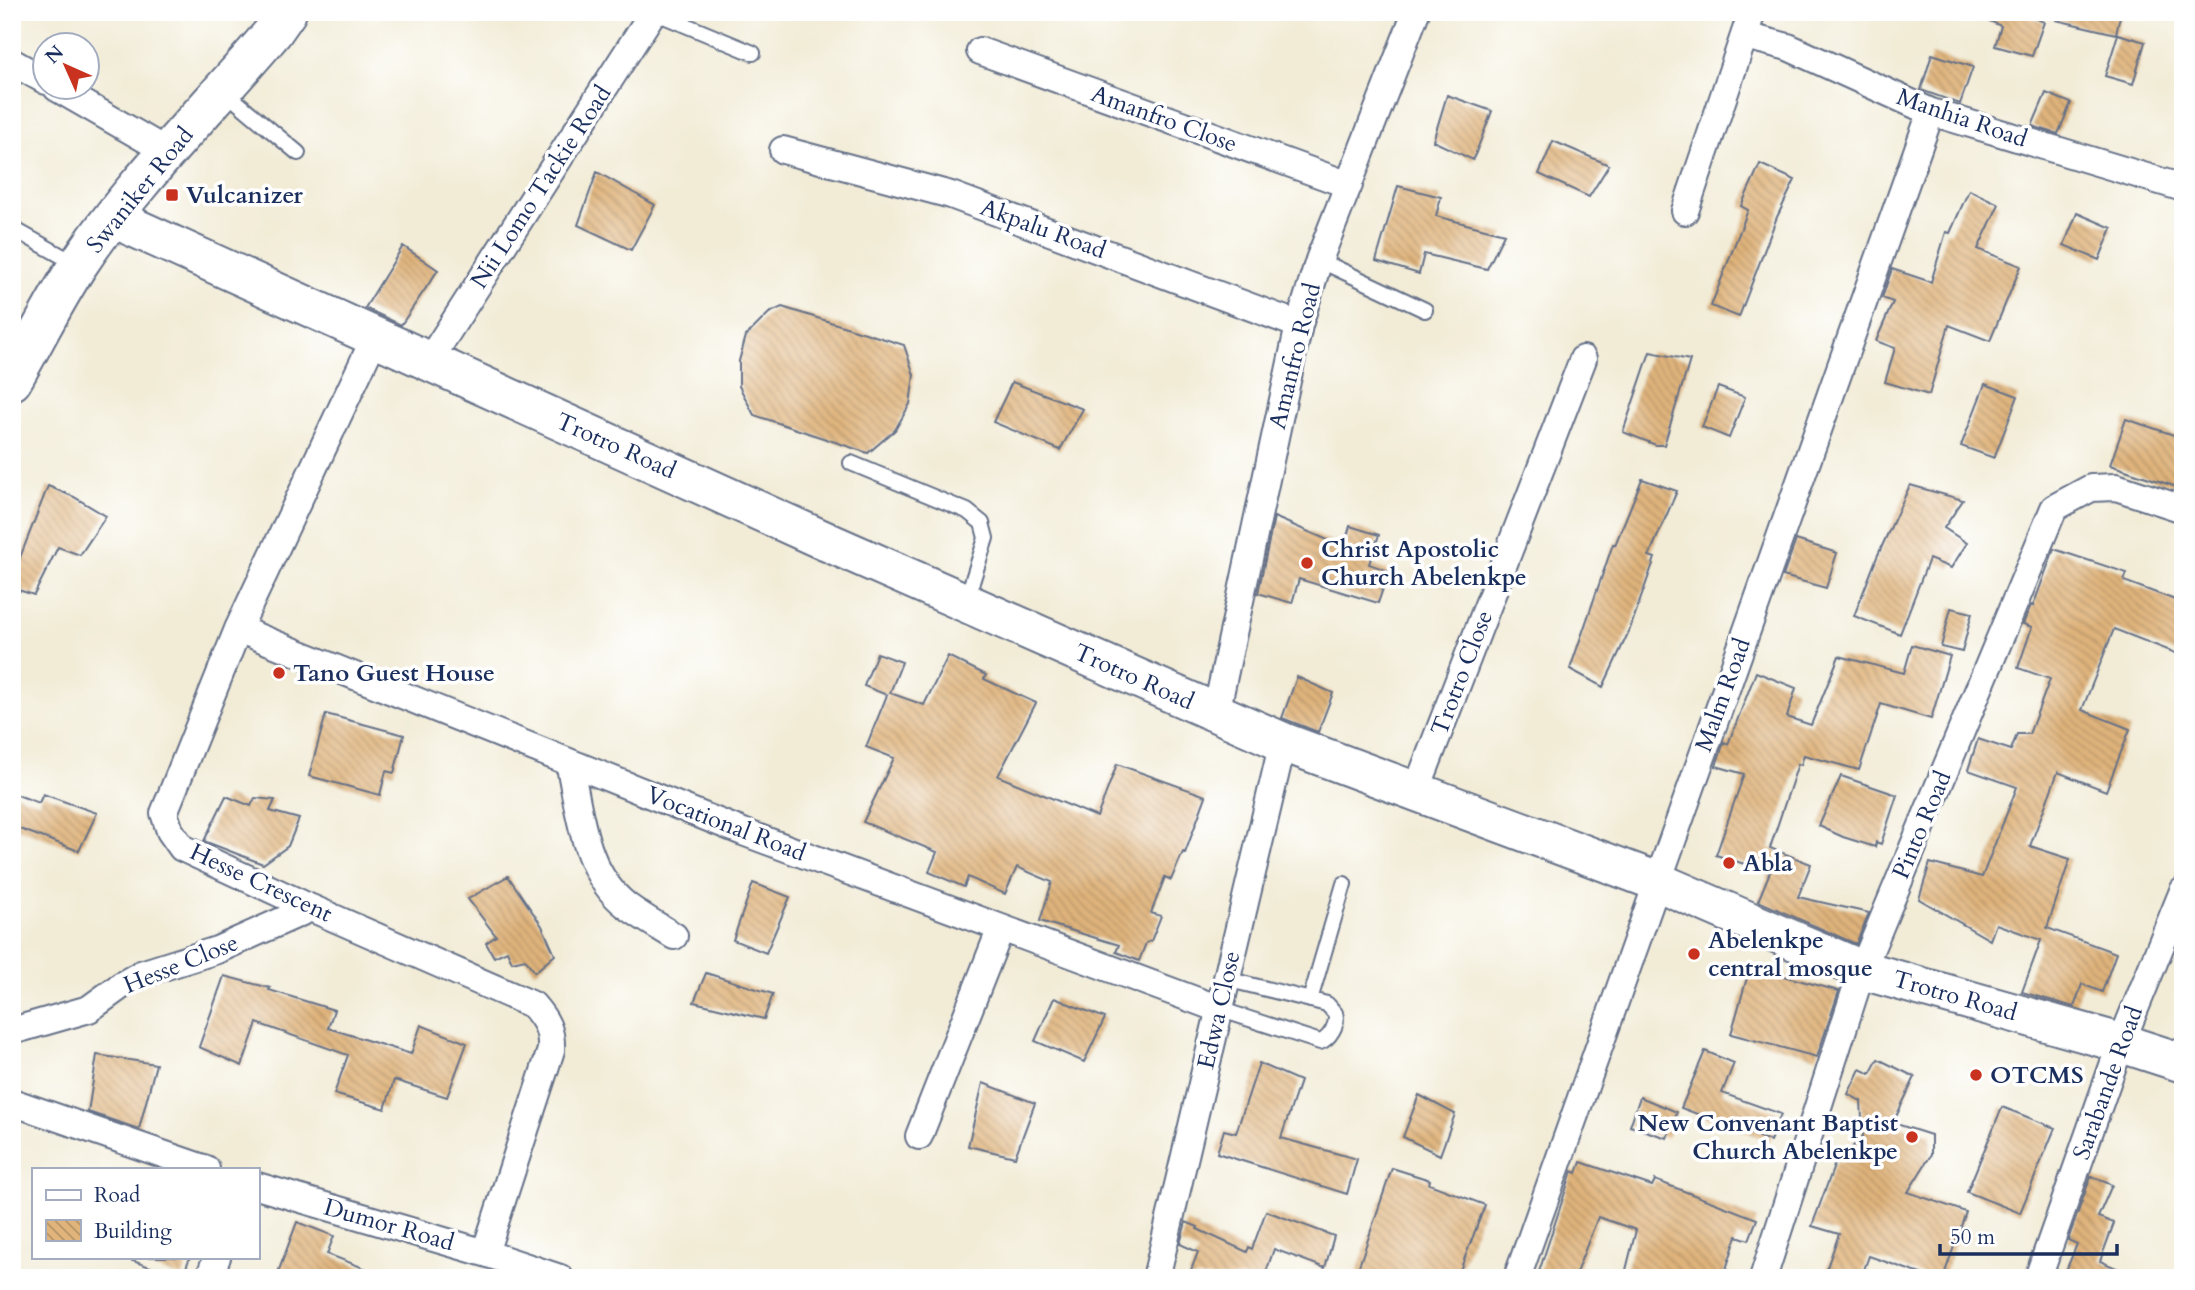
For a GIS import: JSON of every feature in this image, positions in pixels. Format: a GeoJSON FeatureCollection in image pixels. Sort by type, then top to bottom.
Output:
{"type":"FeatureCollection","features":[{"type":"Feature","properties":{"kind":"street","name":"Swaniker Road"},"geometry":{"type":"LineString","coordinates":[[12,381],[78,265],[113,218],[273,32],[287,12]]}},
{"type":"Feature","properties":{"kind":"street","name":"Nii Lomo Tackie Road"},"geometry":{"type":"LineString","coordinates":[[429,361],[654,12]]}},
{"type":"Feature","properties":{"kind":"street","name":"Amanfro Road"},"geometry":{"type":"LineString","coordinates":[[1216,713],[1299,324],[1319,260],[1416,12]]}},
{"type":"Feature","properties":{"kind":"street","name":"Manhia Road"},"geometry":{"type":"LineString","coordinates":[[1685,211],[1749,24],[1788,47],[1931,113],[2181,181]]}},
{"type":"Feature","properties":{"kind":"street","name":"Amanfro Close"},"geometry":{"type":"LineString","coordinates":[[980,51],[1349,185]]}},
{"type":"Feature","properties":{"kind":"street"},"geometry":{"type":"LineString","coordinates":[[12,62],[32,73]]}},
{"type":"Feature","properties":{"kind":"street"},"geometry":{"type":"LineString","coordinates":[[81,102],[168,152]]}},
{"type":"Feature","properties":{"kind":"street","name":"Malm Road"},"geometry":{"type":"LineString","coordinates":[[1517,1278],[1931,113]]}},
{"type":"Feature","properties":{"kind":"street","name":"Akpalu Road"},"geometry":{"type":"LineString","coordinates":[[783,150],[951,195],[1299,324]]}},
{"type":"Feature","properties":{"kind":"street","name":"Trotro Road"},"geometry":{"type":"LineString","coordinates":[[113,218],[965,602],[1283,742],[1656,881],[1862,970],[2122,1043],[2183,1063]]}},
{"type":"Feature","properties":{"kind":"street","name":"Hesse Crescent"},"geometry":{"type":"LineString","coordinates":[[375,337],[238,629],[164,813],[170,831],[182,848],[533,1005],[546,1020],[552,1033],[551,1050],[485,1253]]}},
{"type":"Feature","properties":{"kind":"street","name":"Trotro Close"},"geometry":{"type":"LineString","coordinates":[[1416,791],[1583,359]]}},
{"type":"Feature","properties":{"kind":"street","name":"Pinto Road"},"geometry":{"type":"LineString","coordinates":[[1763,1278],[1862,970],[2054,508],[2091,488],[2116,487],[2183,509]]}},
{"type":"Feature","properties":{"kind":"street","name":"Vocational Road"},"geometry":{"type":"LineString","coordinates":[[238,629],[743,832],[1219,1009]]}},
{"type":"Feature","properties":{"kind":"street","name":"Edwa Close"},"geometry":{"type":"LineString","coordinates":[[1156,1278],[1283,742]]}},
{"type":"Feature","properties":{"kind":"street"},"geometry":{"type":"LineString","coordinates":[[569,762],[590,857],[600,878],[625,905],[674,936]]}},
{"type":"Feature","properties":{"kind":"street","name":"Sarabande Road"},"geometry":{"type":"LineString","coordinates":[[2038,1278],[2122,1043],[2183,891]]}},
{"type":"Feature","properties":{"kind":"street","name":"Hesse Close"},"geometry":{"type":"LineString","coordinates":[[12,1031],[89,1009],[141,974],[217,950],[311,908]]}},
{"type":"Feature","properties":{"kind":"street"},"geometry":{"type":"LineString","coordinates":[[919,1136],[1001,928]]}},
{"type":"Feature","properties":{"kind":"street"},"geometry":{"type":"LineString","coordinates":[[12,1102],[203,1168]]}},
{"type":"Feature","properties":{"kind":"street","name":"Dumor Road"},"geometry":{"type":"LineString","coordinates":[[259,1187],[485,1253],[560,1278]]}},
{"type":"Feature","properties":{"kind":"street"},"geometry":{"type":"LineString","coordinates":[[209,1278],[217,1258]]}},
{"type":"Feature","properties":{"kind":"lane"},"geometry":{"type":"LineString","coordinates":[[654,12],[753,53]]}},
{"type":"Feature","properties":{"kind":"lane"},"geometry":{"type":"LineString","coordinates":[[224,90],[298,153]]}},
{"type":"Feature","properties":{"kind":"lane"},"geometry":{"type":"LineString","coordinates":[[12,228],[78,265]]}},
{"type":"Feature","properties":{"kind":"lane"},"geometry":{"type":"LineString","coordinates":[[1319,260],[1425,310]]}},
{"type":"Feature","properties":{"kind":"lane"},"geometry":{"type":"LineString","coordinates":[[852,463],[967,511],[982,523],[986,538],[965,602]]}},
{"type":"Feature","properties":{"kind":"lane"},"geometry":{"type":"LineString","coordinates":[[1310,1000],[1344,884]]}},
{"type":"Feature","properties":{"kind":"lane"},"geometry":{"type":"LineString","coordinates":[[1219,1009],[1320,1042],[1331,1034],[1335,1020],[1335,1013],[1327,1004],[1226,979]]}},
{"type":"Feature","properties":{"kind":"building"},"geometry":{"type":"Polygon","coordinates":[[[1970,12],[2019,12],[2044,22],[2032,56],[1995,46],[2001,26],[1970,12]]]}},
{"type":"Feature","properties":{"kind":"building"},"geometry":{"type":"Polygon","coordinates":[[[2057,12],[2121,12],[2116,34],[2056,20],[2057,12]]]}},
{"type":"Feature","properties":{"kind":"building"},"geometry":{"type":"Polygon","coordinates":[[[2118,34],[2145,42],[2133,84],[2105,76],[2118,34]]]}},
{"type":"Feature","properties":{"kind":"building"},"geometry":{"type":"Polygon","coordinates":[[[1932,54],[1973,67],[1960,104],[1921,90],[1932,54]]]}},
{"type":"Feature","properties":{"kind":"building"},"geometry":{"type":"Polygon","coordinates":[[[2046,93],[2071,103],[2058,134],[2032,126],[2046,93]]]}},
{"type":"Feature","properties":{"kind":"building"},"geometry":{"type":"Polygon","coordinates":[[[1447,95],[1492,111],[1473,160],[1433,141],[1447,95]]]}},
{"type":"Feature","properties":{"kind":"building"},"geometry":{"type":"Polygon","coordinates":[[[1553,141],[1609,165],[1589,197],[1539,174],[1553,141]]]}},
{"type":"Feature","properties":{"kind":"building"},"geometry":{"type":"Polygon","coordinates":[[[1760,164],[1795,180],[1777,217],[1739,317],[1711,306],[1748,210],[1741,206],[1760,164]]]}},
{"type":"Feature","properties":{"kind":"building"},"geometry":{"type":"Polygon","coordinates":[[[597,172],[655,205],[631,250],[578,225],[597,172]]]}},
{"type":"Feature","properties":{"kind":"building"},"geometry":{"type":"Polygon","coordinates":[[[1398,186],[1441,197],[1436,216],[1504,234],[1487,269],[1424,254],[1419,274],[1376,261],[1398,186]]]}},
{"type":"Feature","properties":{"kind":"building"},"geometry":{"type":"Polygon","coordinates":[[[1969,190],[1999,204],[1978,249],[2021,266],[1990,341],[1949,325],[1929,395],[1885,382],[1895,348],[1876,341],[1893,302],[1882,298],[1892,269],[1931,282],[1946,232],[1950,233],[1969,190]]]}},
{"type":"Feature","properties":{"kind":"building"},"geometry":{"type":"Polygon","coordinates":[[[2077,213],[2112,228],[2099,260],[2064,245],[2077,213]]]}},
{"type":"Feature","properties":{"kind":"building"},"geometry":{"type":"Polygon","coordinates":[[[403,246],[438,270],[401,325],[365,308],[403,246]]]}},
{"type":"Feature","properties":{"kind":"building"},"geometry":{"type":"Polygon","coordinates":[[[782,307],[904,345],[914,375],[910,404],[895,430],[868,453],[754,415],[739,386],[739,361],[746,336],[769,313],[782,307]]]}},
{"type":"Feature","properties":{"kind":"building"},"geometry":{"type":"Polygon","coordinates":[[[1650,352],[1690,360],[1664,445],[1656,445],[1623,432],[1650,352]]]}},
{"type":"Feature","properties":{"kind":"building"},"geometry":{"type":"Polygon","coordinates":[[[1012,382],[1083,409],[1060,450],[993,422],[1012,382]]]}},
{"type":"Feature","properties":{"kind":"building"},"geometry":{"type":"Polygon","coordinates":[[[1985,384],[2018,396],[1994,458],[1961,446],[1985,384]]]}},
{"type":"Feature","properties":{"kind":"building"},"geometry":{"type":"Polygon","coordinates":[[[1718,387],[1745,397],[1729,438],[1702,427],[1718,387]]]}},
{"type":"Feature","properties":{"kind":"building"},"geometry":{"type":"Polygon","coordinates":[[[2126,419],[2183,438],[2183,489],[2110,465],[2126,419]]]}},
{"type":"Feature","properties":{"kind":"building"},"geometry":{"type":"Polygon","coordinates":[[[1642,479],[1677,491],[1649,556],[1655,558],[1630,629],[1603,687],[1570,669],[1613,544],[1615,545],[1642,479]]]}},
{"type":"Feature","properties":{"kind":"building"},"geometry":{"type":"Polygon","coordinates":[[[1910,485],[1963,500],[1944,528],[1967,543],[1951,568],[1929,559],[1900,634],[1854,616],[1910,485]]]}},
{"type":"Feature","properties":{"kind":"building"},"geometry":{"type":"Polygon","coordinates":[[[48,486],[74,497],[106,516],[80,555],[58,547],[34,595],[12,588],[12,578],[48,486]]]}},
{"type":"Feature","properties":{"kind":"building"},"geometry":{"type":"Polygon","coordinates":[[[1274,517],[1344,547],[1350,526],[1379,535],[1369,564],[1389,571],[1378,603],[1299,579],[1292,603],[1258,593],[1274,517]]]}},
{"type":"Feature","properties":{"kind":"building"},"geometry":{"type":"Polygon","coordinates":[[[1796,540],[1837,553],[1826,588],[1783,576],[1796,540]]]}},
{"type":"Feature","properties":{"kind":"building"},"geometry":{"type":"Polygon","coordinates":[[[2054,549],[2127,573],[2124,581],[2183,603],[2183,642],[2178,654],[2114,629],[2082,710],[2130,729],[2106,791],[2058,772],[2030,846],[2070,859],[2047,928],[2116,953],[2102,992],[2082,984],[2074,1007],[2022,992],[2041,940],[1996,924],[1990,940],[1919,899],[1930,863],[1982,877],[2017,787],[1968,770],[1978,739],[2011,750],[2017,734],[2029,734],[2050,679],[2018,668],[2032,627],[2023,624],[2031,605],[2033,606],[2054,549]]]}},
{"type":"Feature","properties":{"kind":"building"},"geometry":{"type":"Polygon","coordinates":[[[1951,608],[1972,613],[1962,652],[1941,647],[1951,608]]]}},
{"type":"Feature","properties":{"kind":"building"},"geometry":{"type":"Polygon","coordinates":[[[1912,645],[1950,656],[1931,719],[1881,704],[1859,770],[1804,755],[1801,765],[1798,764],[1770,848],[1811,864],[1798,897],[1869,913],[1856,944],[1758,901],[1770,872],[1716,855],[1744,774],[1716,766],[1724,742],[1728,744],[1756,672],[1796,688],[1787,717],[1811,725],[1839,656],[1904,673],[1912,645]]]}},
{"type":"Feature","properties":{"kind":"building"},"geometry":{"type":"Polygon","coordinates":[[[877,653],[902,662],[890,693],[924,705],[948,656],[986,675],[984,679],[1036,703],[998,776],[1097,817],[1117,764],[1206,796],[1185,853],[1183,852],[1171,880],[1165,877],[1151,913],[1161,916],[1139,961],[1116,952],[1119,945],[1040,921],[1052,882],[1017,867],[1005,894],[968,877],[964,887],[929,872],[937,852],[863,822],[894,758],[866,747],[887,695],[864,686],[877,653]]]}},
{"type":"Feature","properties":{"kind":"building"},"geometry":{"type":"Polygon","coordinates":[[[1297,677],[1333,693],[1318,732],[1282,718],[1297,677]]]}},
{"type":"Feature","properties":{"kind":"building"},"geometry":{"type":"Polygon","coordinates":[[[326,714],[404,735],[394,773],[386,771],[380,795],[309,776],[326,714]]]}},
{"type":"Feature","properties":{"kind":"building"},"geometry":{"type":"Polygon","coordinates":[[[1841,776],[1897,795],[1881,844],[1876,842],[1875,847],[1819,826],[1841,776]]]}},
{"type":"Feature","properties":{"kind":"building"},"geometry":{"type":"Polygon","coordinates":[[[12,793],[39,803],[43,794],[97,813],[79,851],[12,826],[12,793]]]}},
{"type":"Feature","properties":{"kind":"building"},"geometry":{"type":"Polygon","coordinates":[[[226,796],[251,806],[255,798],[275,800],[270,811],[299,819],[288,846],[263,864],[204,841],[226,796]]]}},
{"type":"Feature","properties":{"kind":"building"},"geometry":{"type":"Polygon","coordinates":[[[508,876],[542,926],[555,955],[535,972],[525,959],[512,962],[507,951],[494,957],[486,943],[496,936],[468,899],[508,876]]]}},
{"type":"Feature","properties":{"kind":"building"},"geometry":{"type":"Polygon","coordinates":[[[753,883],[790,897],[766,953],[733,940],[753,883]]]}},
{"type":"Feature","properties":{"kind":"building"},"geometry":{"type":"Polygon","coordinates":[[[1750,967],[1839,991],[1817,1057],[1731,1034],[1750,967]]]}},
{"type":"Feature","properties":{"kind":"building"},"geometry":{"type":"Polygon","coordinates":[[[706,973],[773,994],[764,1019],[694,1002],[706,973]]]}},
{"type":"Feature","properties":{"kind":"building"},"geometry":{"type":"Polygon","coordinates":[[[224,976],[270,988],[269,990],[334,1010],[328,1028],[411,1054],[421,1025],[467,1043],[447,1097],[394,1080],[385,1109],[334,1094],[348,1055],[257,1023],[242,1066],[199,1047],[224,976]]]}},
{"type":"Feature","properties":{"kind":"building"},"geometry":{"type":"Polygon","coordinates":[[[1054,998],[1105,1018],[1084,1062],[1035,1041],[1054,998]]]}},
{"type":"Feature","properties":{"kind":"building"},"geometry":{"type":"Polygon","coordinates":[[[1705,1051],[1734,1063],[1722,1093],[1781,1114],[1770,1141],[1681,1108],[1705,1051]]]}},
{"type":"Feature","properties":{"kind":"building"},"geometry":{"type":"Polygon","coordinates":[[[97,1055],[156,1064],[139,1129],[88,1112],[97,1055]]]}},
{"type":"Feature","properties":{"kind":"building"},"geometry":{"type":"Polygon","coordinates":[[[1878,1059],[1915,1077],[1893,1123],[1931,1135],[1931,1155],[1908,1192],[1966,1212],[1943,1278],[1932,1278],[1869,1256],[1861,1278],[1837,1278],[1825,1273],[1839,1234],[1812,1226],[1834,1166],[1863,1136],[1861,1101],[1848,1094],[1860,1069],[1870,1074],[1878,1059]]]}},
{"type":"Feature","properties":{"kind":"building"},"geometry":{"type":"Polygon","coordinates":[[[1259,1063],[1300,1081],[1281,1138],[1357,1159],[1347,1194],[1217,1153],[1224,1130],[1236,1133],[1259,1063]]]}},
{"type":"Feature","properties":{"kind":"building"},"geometry":{"type":"Polygon","coordinates":[[[983,1083],[1035,1103],[1015,1157],[968,1146],[983,1083]]]}},
{"type":"Feature","properties":{"kind":"building"},"geometry":{"type":"Polygon","coordinates":[[[1419,1095],[1455,1114],[1440,1155],[1403,1137],[1419,1095]]]}},
{"type":"Feature","properties":{"kind":"building"},"geometry":{"type":"Polygon","coordinates":[[[1640,1097],[1677,1112],[1667,1138],[1630,1126],[1640,1097]]]}},
{"type":"Feature","properties":{"kind":"building"},"geometry":{"type":"Polygon","coordinates":[[[2002,1107],[2055,1128],[2020,1213],[1967,1192],[2002,1107]]]}},
{"type":"Feature","properties":{"kind":"building"},"geometry":{"type":"Polygon","coordinates":[[[1581,1162],[1652,1186],[1655,1180],[1757,1219],[1749,1240],[1737,1236],[1723,1278],[1624,1278],[1636,1230],[1598,1217],[1574,1278],[1537,1278],[1572,1171],[1577,1173],[1581,1162]]]}},
{"type":"Feature","properties":{"kind":"building"},"geometry":{"type":"Polygon","coordinates":[[[1392,1168],[1430,1180],[1429,1184],[1485,1205],[1457,1278],[1355,1278],[1392,1168]]]}},
{"type":"Feature","properties":{"kind":"building"},"geometry":{"type":"Polygon","coordinates":[[[2091,1176],[2112,1185],[2098,1217],[2114,1223],[2100,1261],[2139,1278],[2063,1278],[2077,1244],[2068,1240],[2091,1176]]]}},
{"type":"Feature","properties":{"kind":"building"},"geometry":{"type":"Polygon","coordinates":[[[1266,1211],[1334,1236],[1325,1268],[1274,1249],[1264,1278],[1188,1278],[1198,1252],[1180,1244],[1186,1222],[1247,1252],[1249,1247],[1252,1249],[1266,1211]]]}},
{"type":"Feature","properties":{"kind":"building"},"geometry":{"type":"Polygon","coordinates":[[[297,1222],[334,1236],[327,1254],[385,1276],[384,1278],[276,1278],[297,1222]]]}},
{"type":"Feature","properties":{"kind":"building"},"geometry":{"type":"Polygon","coordinates":[[[127,1258],[190,1258],[182,1278],[127,1258]]]}},
{"type":"Feature","properties":{"kind":"place","name":"Vulcanizer"},"geometry":{"type":"Point","coordinates":[172,195]}},
{"type":"Feature","properties":{"kind":"place","name":"Christ Apostolic Church Abelenkpe"},"geometry":{"type":"Point","coordinates":[1307,563]}},
{"type":"Feature","properties":{"kind":"place","name":"Tano Guest House"},"geometry":{"type":"Point","coordinates":[279,673]}},
{"type":"Feature","properties":{"kind":"place","name":"Abla"},"geometry":{"type":"Point","coordinates":[1729,863]}},
{"type":"Feature","properties":{"kind":"place","name":"Abelenkpe central mosque"},"geometry":{"type":"Point","coordinates":[1694,954]}},
{"type":"Feature","properties":{"kind":"place","name":"OTCMS"},"geometry":{"type":"Point","coordinates":[1976,1075]}},
{"type":"Feature","properties":{"kind":"place","name":"New Convenant Baptist Church Abelenkpe"},"geometry":{"type":"Point","coordinates":[1912,1137]}}]}
